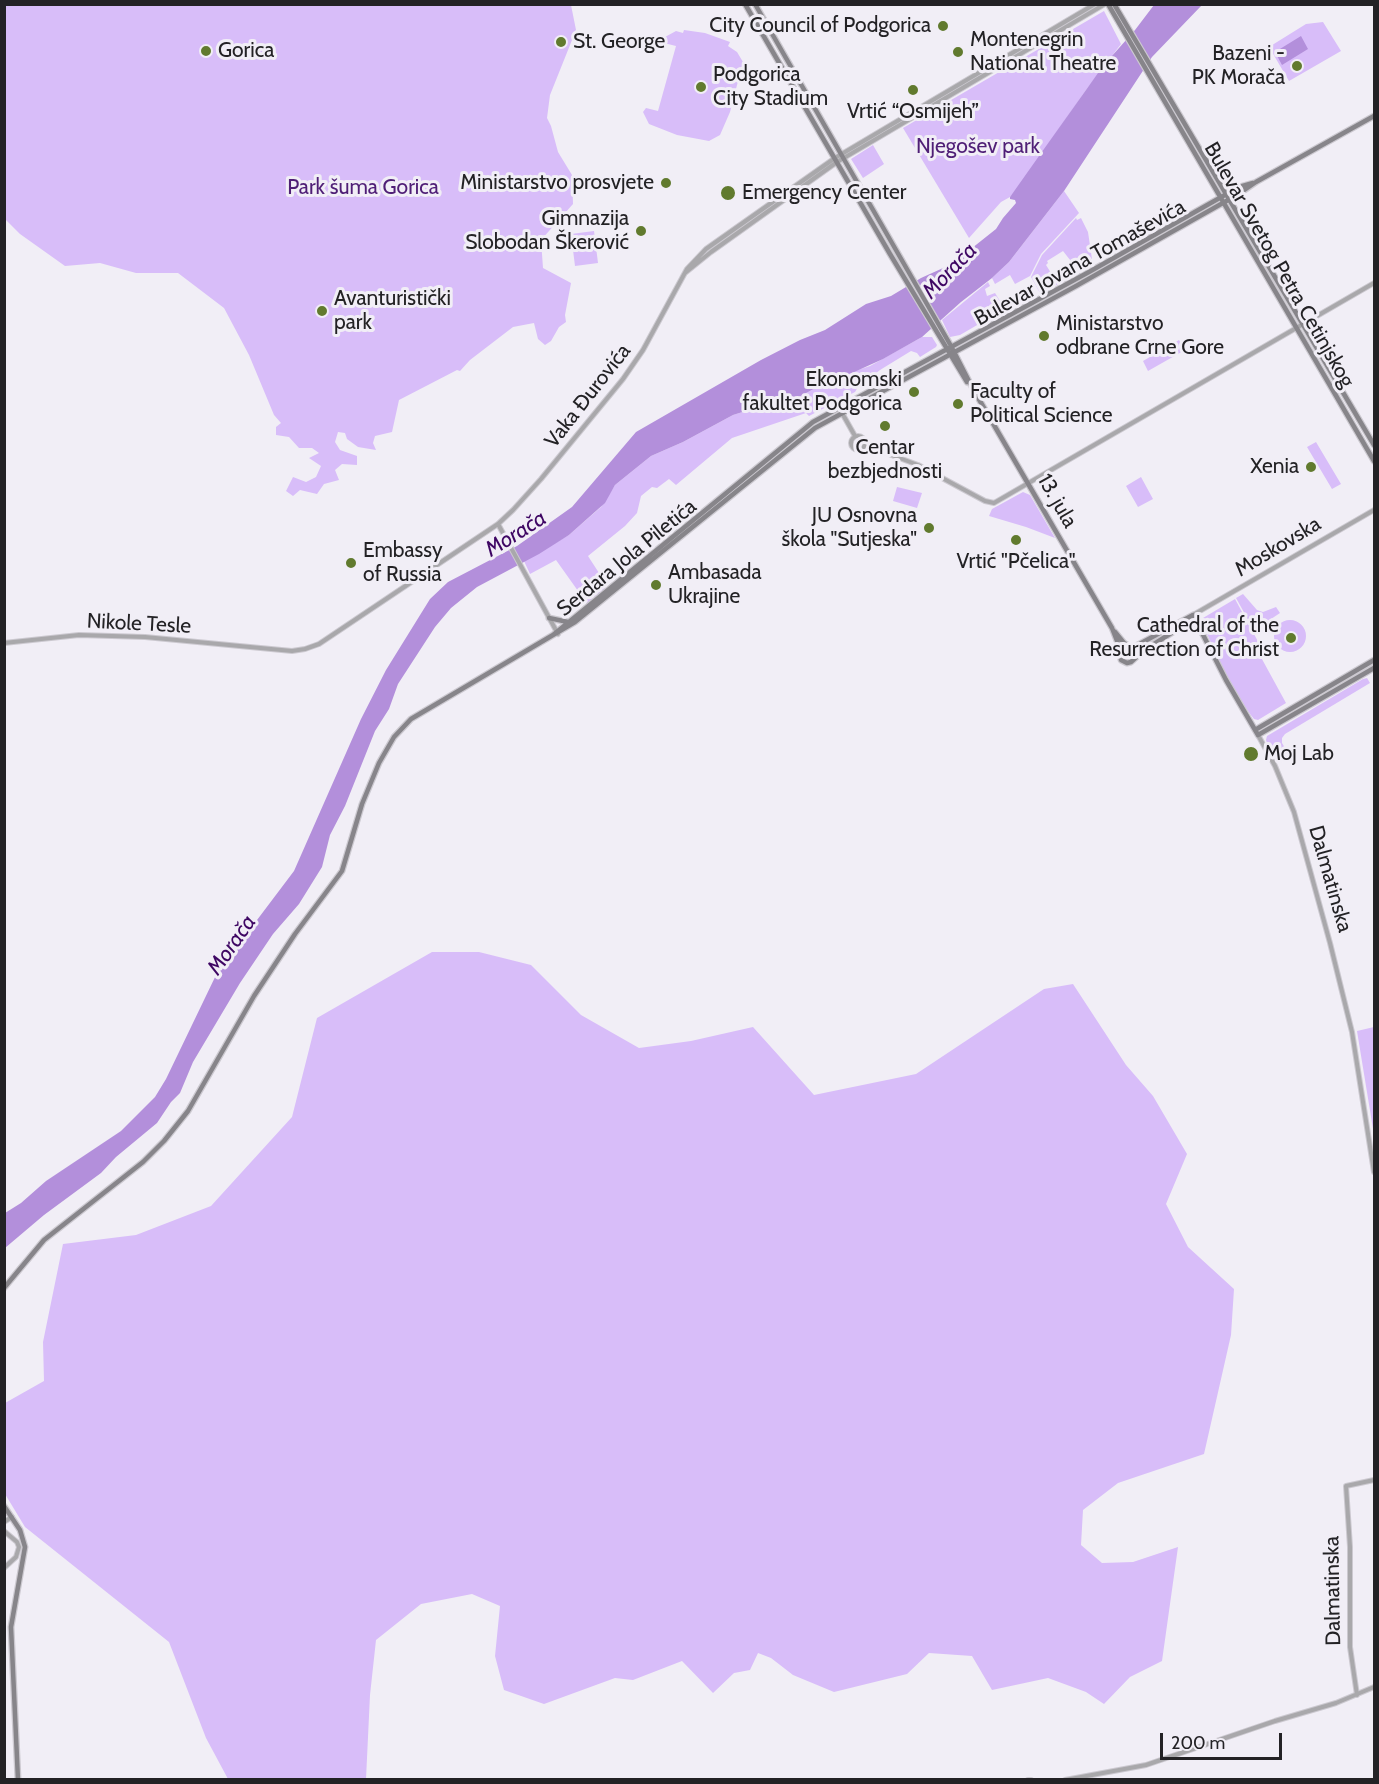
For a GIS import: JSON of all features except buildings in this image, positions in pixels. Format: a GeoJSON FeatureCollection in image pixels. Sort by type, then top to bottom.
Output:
{"type":"FeatureCollection","features":[{"type":"Feature","properties":{"kind":"main road"},"geometry":{"type":"LineString","coordinates":[[746,4],[890,254],[943,338]]}},
{"type":"Feature","properties":{"kind":"main road"},"geometry":{"type":"LineString","coordinates":[[755,4],[943,338]]}},
{"type":"Feature","properties":{"kind":"main road"},"geometry":{"type":"LineString","coordinates":[[1114,4],[1115,11],[1157,84]]}},
{"type":"Feature","properties":{"kind":"main road"},"geometry":{"type":"LineString","coordinates":[[1105,5],[1115,11]]}},
{"type":"Feature","properties":{"kind":"main road","name":"Bulevar Svetog Petra Cetinjskog"},"geometry":{"type":"LineString","coordinates":[[1157,84],[1228,197],[1374,445]]}},
{"type":"Feature","properties":{"kind":"main road","name":"Bulevar Svetog Petra Cetinjskog"},"geometry":{"type":"LineString","coordinates":[[1157,84],[1374,461]]}},
{"type":"Feature","properties":{"kind":"main road"},"geometry":{"type":"LineString","coordinates":[[1222,200],[1239,187],[1258,181],[1374,116]]}},
{"type":"Feature","properties":{"kind":"main road","name":"Bulevar Jovana Tomaševića"},"geometry":{"type":"LineString","coordinates":[[948,347],[1222,200]]}},
{"type":"Feature","properties":{"kind":"main road","name":"Bulevar Jovana Tomaševića"},"geometry":{"type":"LineString","coordinates":[[952,353],[1222,200]]}},
{"type":"Feature","properties":{"kind":"main road","name":"13. jula"},"geometry":{"type":"LineString","coordinates":[[943,338],[1113,630]]}},
{"type":"Feature","properties":{"kind":"main road","name":"Serdara Jola Piletića"},"geometry":{"type":"LineString","coordinates":[[557,633],[804,429],[838,407],[948,347]]}},
{"type":"Feature","properties":{"kind":"main road","name":"Serdara Jola Piletića"},"geometry":{"type":"LineString","coordinates":[[4,1288],[44,1240],[140,1164],[188,1111],[254,996],[295,934],[340,874],[347,860],[367,790],[382,756],[397,733],[411,719],[575,622],[796,441],[815,428],[952,353]]}},
{"type":"Feature","properties":{"kind":"main road","name":"Moskovska"},"geometry":{"type":"LineString","coordinates":[[1136,656],[1194,617]]}},
{"type":"Feature","properties":{"kind":"main road","name":"Moskovska"},"geometry":{"type":"LineString","coordinates":[[1130,647],[1194,617]]}},
{"type":"Feature","properties":{"kind":"main road","name":"Dalmatinska"},"geometry":{"type":"LineString","coordinates":[[1194,617],[1229,686],[1258,735]]}},
{"type":"Feature","properties":{"kind":"main road"},"geometry":{"type":"LineString","coordinates":[[549,618],[568,622]]}},
{"type":"Feature","properties":{"kind":"main road"},"geometry":{"type":"LineString","coordinates":[[1180,627],[1193,628],[1204,634]]}},
{"type":"Feature","properties":{"kind":"main road"},"geometry":{"type":"LineString","coordinates":[[1113,630],[1136,656],[1131,662],[1125,663],[1120,658],[1113,630]]}},
{"type":"Feature","properties":{"kind":"main road"},"geometry":{"type":"LineString","coordinates":[[1120,651],[1130,647]]}},
{"type":"Feature","properties":{"kind":"main road"},"geometry":{"type":"LineString","coordinates":[[1255,730],[1374,660]]}},
{"type":"Feature","properties":{"kind":"main road"},"geometry":{"type":"LineString","coordinates":[[1258,735],[1374,668]]}},
{"type":"Feature","properties":{"kind":"main road"},"geometry":{"type":"LineString","coordinates":[[4,1506],[7,1517],[22,1535],[25,1549],[10,1629],[18,1779]]}},
{"type":"Feature","properties":{"kind":"street"},"geometry":{"type":"LineString","coordinates":[[842,156],[1095,4]]}},
{"type":"Feature","properties":{"kind":"street"},"geometry":{"type":"LineString","coordinates":[[842,156],[1105,5]]}},
{"type":"Feature","properties":{"kind":"street","name":"Vaka Đurovića"},"geometry":{"type":"LineString","coordinates":[[272,649],[296,651],[315,646],[498,524],[541,479],[623,379],[643,350],[684,274],[842,156]]}},
{"type":"Feature","properties":{"kind":"street"},"geometry":{"type":"LineString","coordinates":[[855,436],[862,437],[865,445],[918,465],[994,503],[1374,283]]}},
{"type":"Feature","properties":{"kind":"street"},"geometry":{"type":"LineString","coordinates":[[838,407],[855,436]]}},
{"type":"Feature","properties":{"kind":"street"},"geometry":{"type":"LineString","coordinates":[[855,436],[851,442],[853,447],[860,450],[865,445]]}},
{"type":"Feature","properties":{"kind":"street","name":"Moskovska"},"geometry":{"type":"LineString","coordinates":[[1194,617],[1374,510]]}},
{"type":"Feature","properties":{"kind":"street"},"geometry":{"type":"LineString","coordinates":[[498,524],[557,633]]}},
{"type":"Feature","properties":{"kind":"street","name":"Nikole Tesle"},"geometry":{"type":"LineString","coordinates":[[4,643],[52,636],[103,635],[272,649]]}},
{"type":"Feature","properties":{"kind":"street","name":"Dalmatinska"},"geometry":{"type":"LineString","coordinates":[[1258,735],[1275,766],[1294,812],[1318,895],[1350,1024],[1373,1152],[1374,1172]]}},
{"type":"Feature","properties":{"kind":"street","name":"Dalmatinska"},"geometry":{"type":"LineString","coordinates":[[1357,1695],[1350,1647],[1350,1547],[1346,1486],[1374,1480]]}},
{"type":"Feature","properties":{"kind":"street"},"geometry":{"type":"LineString","coordinates":[[4,1531],[17,1542],[19,1547],[17,1554],[4,1568]]}},
{"type":"Feature","properties":{"kind":"street"},"geometry":{"type":"LineString","coordinates":[[1065,1779],[1146,1765],[1357,1695],[1374,1687]]}},
{"type":"Feature","properties":{"kind":"green space","name":"Park šuma Gorica"},"geometry":{"type":"Polygon","coordinates":[[[4,5],[571,5],[576,30],[550,95],[547,118],[558,152],[572,175],[573,204],[541,240],[543,268],[571,283],[565,315],[566,322],[545,345],[538,339],[534,323],[513,327],[470,360],[460,371],[457,370],[399,400],[392,432],[375,436],[373,443],[376,450],[358,447],[347,439],[345,433],[338,432],[335,442],[340,450],[357,456],[357,465],[342,464],[335,470],[339,480],[324,484],[317,494],[300,490],[293,496],[286,491],[293,477],[306,482],[316,477],[321,466],[309,458],[319,453],[312,448],[299,448],[289,437],[276,435],[276,427],[281,423],[274,415],[249,355],[224,308],[178,273],[136,273],[100,263],[65,266],[20,234],[5,219],[4,5]]]}},
{"type":"Feature","properties":{"kind":"green space","name":"Njegošev park"},"geometry":{"type":"Polygon","coordinates":[[[1104,11],[1121,44],[1018,188],[1010,197],[1001,202],[969,238],[903,128],[1104,11]]]}},
{"type":"Feature","properties":{"kind":"green space","name":"Bazeni - PK Morača"},"geometry":{"type":"Polygon","coordinates":[[[1323,22],[1341,51],[1289,81],[1269,47],[1306,24],[1323,22]]]}},
{"type":"Feature","properties":{"kind":"green space","name":"Podgorica City Stadium"},"geometry":{"type":"Polygon","coordinates":[[[684,30],[705,33],[730,42],[728,46],[737,52],[743,62],[730,112],[720,135],[709,141],[677,135],[649,124],[643,112],[646,108],[658,111],[676,46],[664,43],[665,37],[676,31],[683,33],[684,30]]]}},
{"type":"Feature","properties":{"kind":"green space"},"geometry":{"type":"Polygon","coordinates":[[[873,145],[884,164],[863,178],[851,159],[873,145]]]}},
{"type":"Feature","properties":{"kind":"green space"},"geometry":{"type":"Polygon","coordinates":[[[1064,191],[1079,213],[1041,254],[1030,276],[1015,284],[1010,275],[995,284],[992,278],[1009,262],[1064,191]]]}},
{"type":"Feature","properties":{"kind":"green space"},"geometry":{"type":"Polygon","coordinates":[[[1076,218],[1077,220],[1081,218],[1088,232],[1093,266],[1090,268],[1084,259],[1074,265],[1063,251],[1047,261],[1046,265],[1058,284],[1040,293],[1031,277],[1042,255],[1076,218]]]}},
{"type":"Feature","properties":{"kind":"green space"},"geometry":{"type":"Polygon","coordinates":[[[594,231],[598,263],[575,266],[571,234],[594,231]]]}},
{"type":"Feature","properties":{"kind":"green space"},"geometry":{"type":"Polygon","coordinates":[[[988,282],[990,286],[985,289],[987,296],[995,293],[1007,312],[991,317],[960,335],[950,337],[942,320],[988,282]]]}},
{"type":"Feature","properties":{"kind":"green space"},"geometry":{"type":"Polygon","coordinates":[[[922,337],[932,337],[936,347],[920,357],[911,351],[880,370],[855,392],[809,416],[806,413],[732,438],[676,485],[669,479],[657,488],[652,487],[641,496],[637,513],[625,526],[588,556],[607,591],[588,605],[556,560],[530,574],[524,561],[569,535],[601,507],[615,485],[651,456],[733,415],[795,399],[836,377],[870,366],[922,337]]]}},
{"type":"Feature","properties":{"kind":"green space"},"geometry":{"type":"Polygon","coordinates":[[[1179,340],[1185,350],[1148,371],[1143,361],[1179,340]]]}},
{"type":"Feature","properties":{"kind":"green space"},"geometry":{"type":"Polygon","coordinates":[[[1316,442],[1341,484],[1332,489],[1307,447],[1316,442]]]}},
{"type":"Feature","properties":{"kind":"green space"},"geometry":{"type":"Polygon","coordinates":[[[1141,477],[1153,499],[1138,507],[1126,486],[1141,477]]]}},
{"type":"Feature","properties":{"kind":"green space"},"geometry":{"type":"Polygon","coordinates":[[[897,487],[922,493],[917,508],[893,501],[897,487]]]}},
{"type":"Feature","properties":{"kind":"green space"},"geometry":{"type":"Polygon","coordinates":[[[1023,492],[1030,495],[1055,538],[989,516],[992,509],[1023,492]]]}},
{"type":"Feature","properties":{"kind":"green space"},"geometry":{"type":"Polygon","coordinates":[[[1243,594],[1257,610],[1263,612],[1276,607],[1280,613],[1271,619],[1265,631],[1256,634],[1236,598],[1243,594]]]}},
{"type":"Feature","properties":{"kind":"green space"},"geometry":{"type":"Polygon","coordinates":[[[1235,599],[1261,647],[1257,650],[1286,703],[1258,720],[1250,714],[1231,686],[1202,623],[1203,618],[1235,599]]]}},
{"type":"Feature","properties":{"kind":"green space"},"geometry":{"type":"Polygon","coordinates":[[[1290,620],[1301,625],[1306,636],[1301,647],[1290,652],[1279,647],[1274,636],[1279,625],[1290,620]]]}},
{"type":"Feature","properties":{"kind":"green space"},"geometry":{"type":"Polygon","coordinates":[[[1367,678],[1370,683],[1285,734],[1282,743],[1288,753],[1278,759],[1275,757],[1268,746],[1267,736],[1367,678]]]}},
{"type":"Feature","properties":{"kind":"green space"},"geometry":{"type":"Polygon","coordinates":[[[432,952],[479,952],[531,965],[581,1015],[639,1048],[691,1041],[753,1027],[814,1095],[916,1074],[1044,989],[1073,984],[1126,1065],[1153,1096],[1187,1154],[1166,1204],[1188,1247],[1234,1289],[1231,1335],[1204,1454],[1118,1483],[1083,1510],[1081,1545],[1102,1563],[1133,1562],[1178,1547],[1162,1661],[1130,1677],[1104,1704],[1086,1692],[1048,1678],[992,1690],[972,1656],[929,1653],[907,1674],[834,1692],[793,1675],[771,1658],[758,1653],[750,1670],[734,1673],[713,1693],[682,1661],[633,1680],[615,1678],[544,1704],[504,1690],[495,1656],[500,1606],[472,1594],[421,1604],[376,1640],[370,1695],[366,1779],[228,1779],[206,1738],[169,1642],[25,1527],[5,1494],[5,1403],[44,1381],[43,1342],[63,1244],[136,1235],[211,1206],[292,1117],[317,1018],[432,952]]]}},
{"type":"Feature","properties":{"kind":"green space"},"geometry":{"type":"Polygon","coordinates":[[[1374,1027],[1374,1135],[1357,1031],[1374,1027]]]}},
{"type":"Feature","properties":{"kind":"water","name":"Morača"},"geometry":{"type":"Polygon","coordinates":[[[1154,5],[1202,5],[1152,57],[1064,191],[1009,262],[992,278],[922,337],[883,359],[852,373],[836,377],[795,399],[733,415],[651,456],[615,485],[605,503],[569,535],[477,587],[451,608],[435,627],[398,684],[389,709],[375,731],[345,806],[330,835],[322,867],[299,904],[273,934],[240,983],[193,1062],[180,1093],[157,1123],[116,1157],[101,1173],[44,1215],[5,1248],[5,1213],[21,1203],[46,1181],[121,1131],[155,1097],[217,973],[294,871],[361,719],[386,670],[430,599],[448,582],[517,546],[572,507],[636,432],[761,360],[825,330],[866,304],[891,296],[921,278],[952,264],[996,229],[1016,203],[1010,197],[1103,66],[1154,5]]]}},
{"type":"Feature","properties":{"kind":"water"},"geometry":{"type":"Polygon","coordinates":[[[1301,36],[1308,49],[1282,65],[1275,52],[1301,36]]]}},
{"type":"Feature","properties":{"kind":"place","name":"City Council of Podgorica"},"geometry":{"type":"Point","coordinates":[943,26]}},
{"type":"Feature","properties":{"kind":"place","name":"St. George"},"geometry":{"type":"Point","coordinates":[561,42]}},
{"type":"Feature","properties":{"kind":"place","name":"Gorica"},"geometry":{"type":"Point","coordinates":[206,51]}},
{"type":"Feature","properties":{"kind":"place","name":"Montenegrin National Theatre"},"geometry":{"type":"Point","coordinates":[958,52]}},
{"type":"Feature","properties":{"kind":"place","name":"Bazeni - PK Morača"},"geometry":{"type":"Point","coordinates":[1297,66]}},
{"type":"Feature","properties":{"kind":"place","name":"Podgorica City Stadium"},"geometry":{"type":"Point","coordinates":[701,87]}},
{"type":"Feature","properties":{"kind":"place","name":"Vrtić “Osmijeh”"},"geometry":{"type":"Point","coordinates":[913,90]}},
{"type":"Feature","properties":{"kind":"place","name":"Ministarstvo prosvjete"},"geometry":{"type":"Point","coordinates":[666,183]}},
{"type":"Feature","properties":{"kind":"place","name":"Emergency Center"},"geometry":{"type":"Point","coordinates":[728,193]}},
{"type":"Feature","properties":{"kind":"place","name":"Gimnazija Slobodan Škerović"},"geometry":{"type":"Point","coordinates":[641,231]}},
{"type":"Feature","properties":{"kind":"place","name":"Avanturistički park"},"geometry":{"type":"Point","coordinates":[322,311]}},
{"type":"Feature","properties":{"kind":"place","name":"Ministarstvo odbrane Crne Gore"},"geometry":{"type":"Point","coordinates":[1044,336]}},
{"type":"Feature","properties":{"kind":"place","name":"Ekonomski fakultet Podgorica"},"geometry":{"type":"Point","coordinates":[914,392]}},
{"type":"Feature","properties":{"kind":"place","name":"Faculty of Political Science"},"geometry":{"type":"Point","coordinates":[958,404]}},
{"type":"Feature","properties":{"kind":"place","name":"Centar bezbjednosti"},"geometry":{"type":"Point","coordinates":[885,426]}},
{"type":"Feature","properties":{"kind":"place","name":"Xenia"},"geometry":{"type":"Point","coordinates":[1311,467]}},
{"type":"Feature","properties":{"kind":"place","name":"JU Osnovna škola \"Sutjeska\""},"geometry":{"type":"Point","coordinates":[929,528]}},
{"type":"Feature","properties":{"kind":"place","name":"Vrtić \"Pčelica\""},"geometry":{"type":"Point","coordinates":[1016,540]}},
{"type":"Feature","properties":{"kind":"place","name":"Embassy of Russia"},"geometry":{"type":"Point","coordinates":[351,563]}},
{"type":"Feature","properties":{"kind":"place","name":"Ambasada Ukrajine"},"geometry":{"type":"Point","coordinates":[656,585]}},
{"type":"Feature","properties":{"kind":"place","name":"Cathedral of the Resurrection of Christ"},"geometry":{"type":"Point","coordinates":[1291,638]}},
{"type":"Feature","properties":{"kind":"place","name":"Moj Lab"},"geometry":{"type":"Point","coordinates":[1251,754]}}]}
